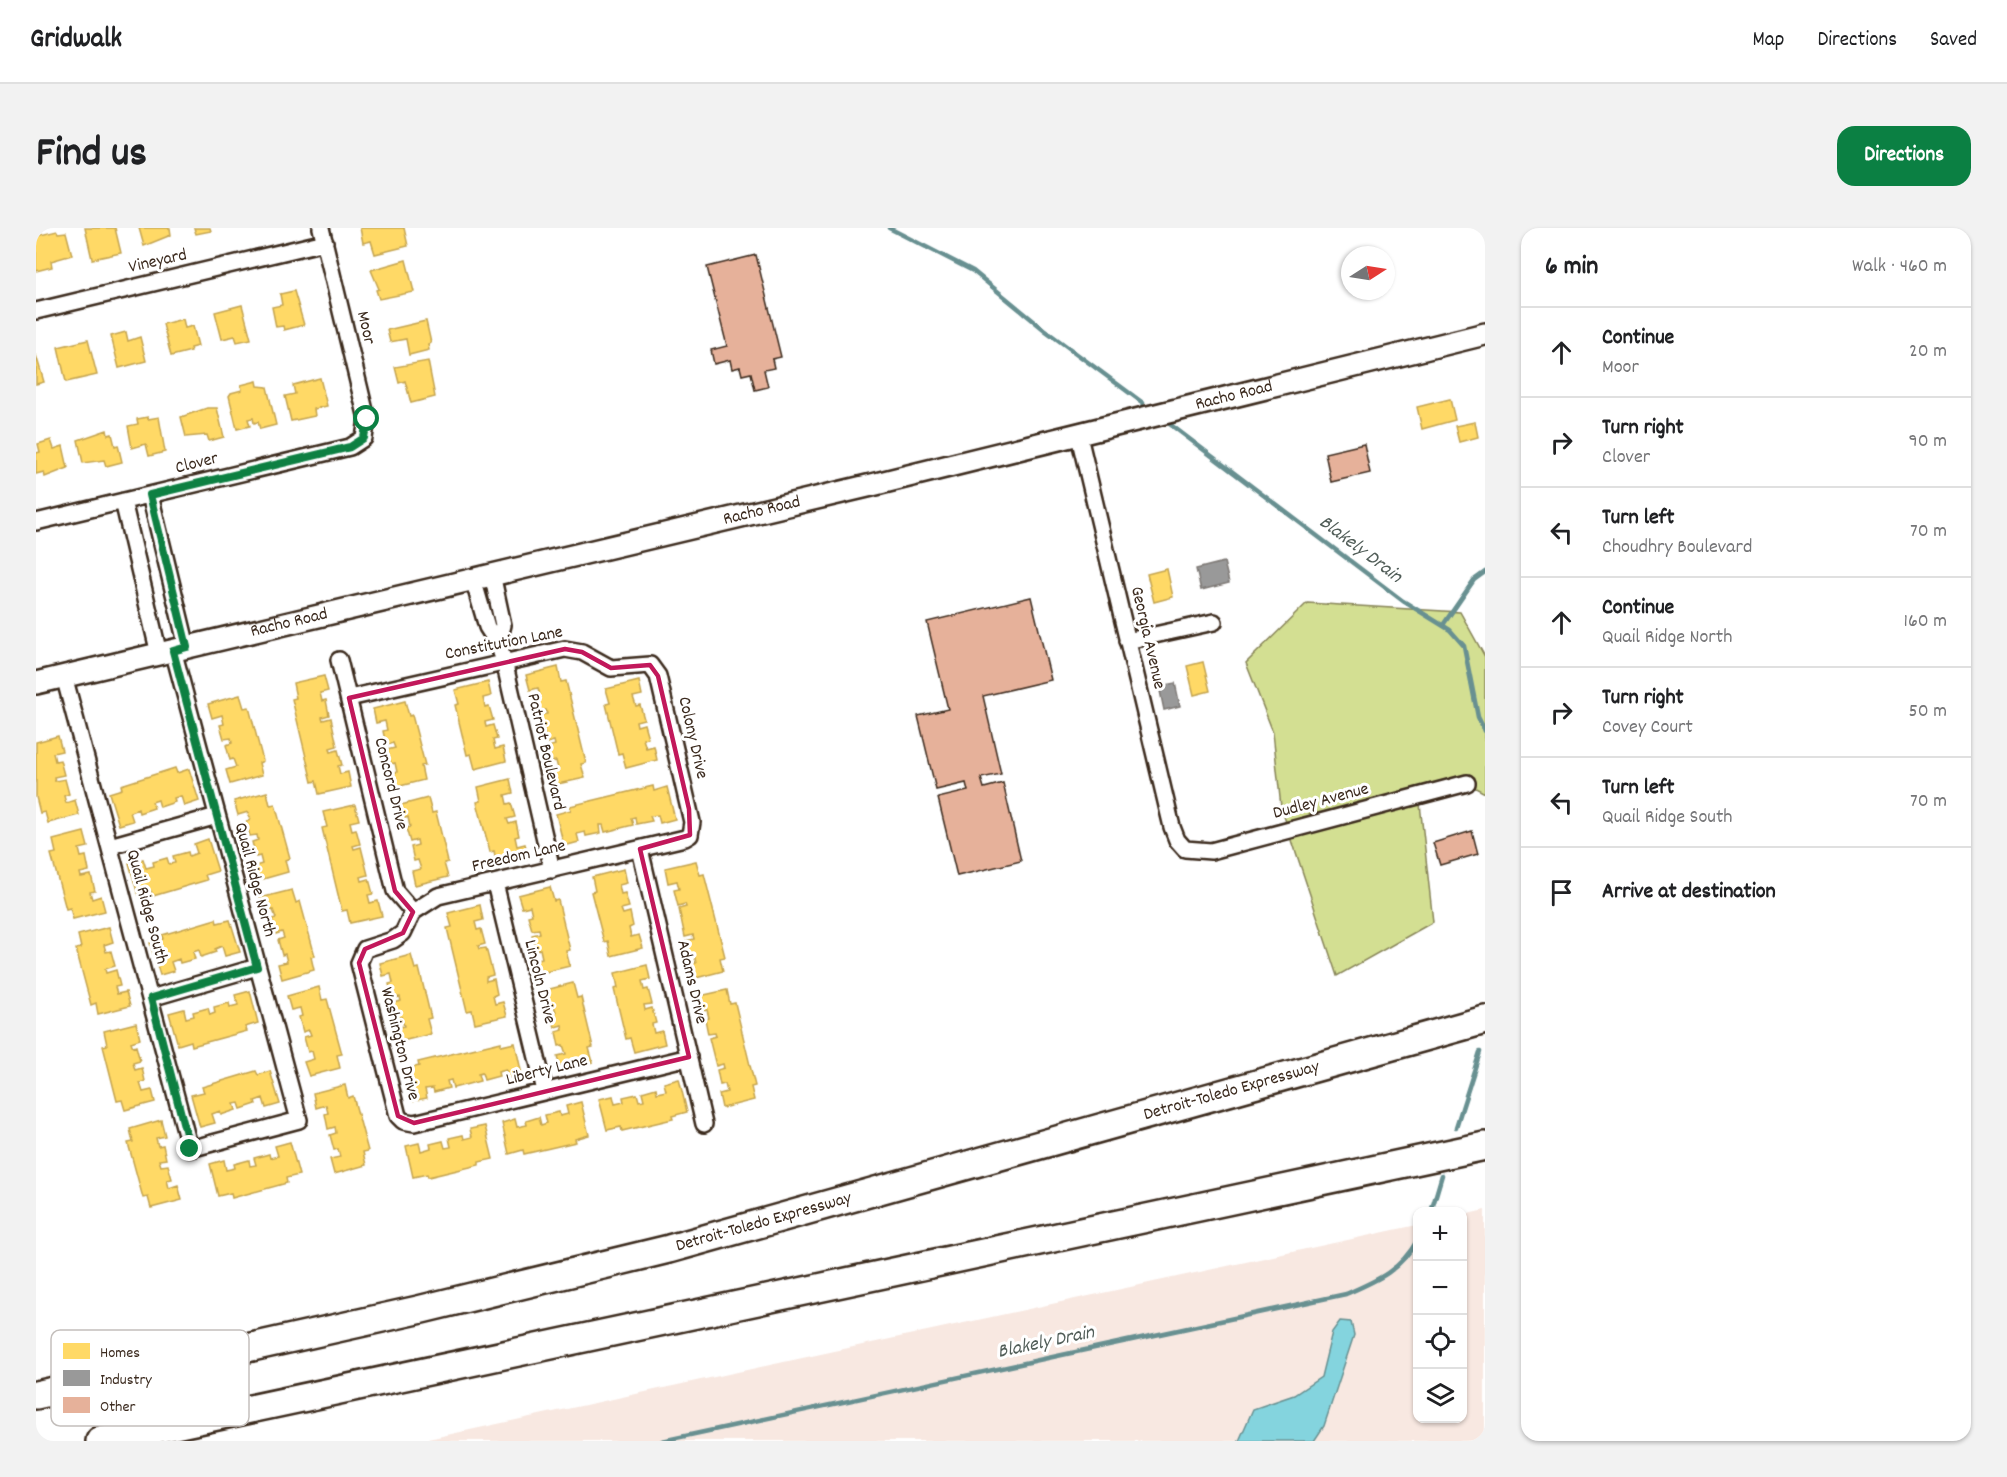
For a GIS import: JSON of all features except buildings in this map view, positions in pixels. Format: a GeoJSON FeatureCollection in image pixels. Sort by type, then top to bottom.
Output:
{"type":"FeatureCollection","features":[{"type":"Feature","properties":{"kind":"highway","name":"Detroit-Toledo Expressway"},"geometry":{"type":"LineString","coordinates":[[249,1347],[418,1310],[669,1249],[1485,1020]]}},
{"type":"Feature","properties":{"kind":"highway"},"geometry":{"type":"LineString","coordinates":[[249,1409],[1485,1146]]}},
{"type":"Feature","properties":{"kind":"highway"},"geometry":{"type":"LineString","coordinates":[[36,1389],[51,1387]]}},
{"type":"Feature","properties":{"kind":"highway","name":"Detroit-Toledo Expressway"},"geometry":{"type":"LineString","coordinates":[[36,1395],[51,1391]]}},
{"type":"Feature","properties":{"kind":"highway"},"geometry":{"type":"LineString","coordinates":[[100,1441],[170,1426]]}},
{"type":"Feature","properties":{"kind":"street","name":"Vineyard"},"geometry":{"type":"LineString","coordinates":[[36,311],[323,235]]}},
{"type":"Feature","properties":{"kind":"street","name":"Moor"},"geometry":{"type":"LineString","coordinates":[[323,235],[367,419],[364,438]]}},
{"type":"Feature","properties":{"kind":"street","name":"Racho Road"},"geometry":{"type":"LineString","coordinates":[[36,683],[876,484],[1078,432],[1485,334]]}},
{"type":"Feature","properties":{"kind":"street","name":"Georgia Avenue"},"geometry":{"type":"LineString","coordinates":[[1078,432],[1172,827],[1177,840],[1185,849]]}},
{"type":"Feature","properties":{"kind":"street","name":"Clover"},"geometry":{"type":"LineString","coordinates":[[36,522],[350,447],[364,438]]}},
{"type":"Feature","properties":{"kind":"street"},"geometry":{"type":"LineString","coordinates":[[150,495],[173,651]]}},
{"type":"Feature","properties":{"kind":"street"},"geometry":{"type":"LineString","coordinates":[[123,501],[173,651]]}},
{"type":"Feature","properties":{"kind":"street","name":"Patriot Boulevard"},"geometry":{"type":"LineString","coordinates":[[483,576],[503,625],[498,644],[504,661],[552,870]]}},
{"type":"Feature","properties":{"kind":"street"},"geometry":{"type":"LineString","coordinates":[[1127,641],[1214,622]]}},
{"type":"Feature","properties":{"kind":"street","name":"Constitution Lane"},"geometry":{"type":"LineString","coordinates":[[349,698],[557,650],[575,650],[611,668],[650,665],[658,676]]}},
{"type":"Feature","properties":{"kind":"street","name":"Quail Ridge North"},"geometry":{"type":"LineString","coordinates":[[173,651],[299,1120],[190,1149]]}},
{"type":"Feature","properties":{"kind":"street","name":"Concord Drive"},"geometry":{"type":"LineString","coordinates":[[339,660],[395,891],[401,902],[413,912]]}},
{"type":"Feature","properties":{"kind":"street","name":"Quail Ridge South"},"geometry":{"type":"LineString","coordinates":[[64,676],[190,1149]]}},
{"type":"Feature","properties":{"kind":"street","name":"Colony Drive"},"geometry":{"type":"LineString","coordinates":[[658,676],[689,808]]}},
{"type":"Feature","properties":{"kind":"street","name":"Dudley Avenue"},"geometry":{"type":"LineString","coordinates":[[1185,849],[1211,851],[1467,783]]}},
{"type":"Feature","properties":{"kind":"street","name":"Freedom Lane"},"geometry":{"type":"LineString","coordinates":[[359,963],[364,949],[393,940],[403,933],[413,912],[438,896],[684,838],[690,834],[692,822],[689,808]]}},
{"type":"Feature","properties":{"kind":"street"},"geometry":{"type":"LineString","coordinates":[[110,846],[217,816]]}},
{"type":"Feature","properties":{"kind":"street","name":"Adams Drive"},"geometry":{"type":"LineString","coordinates":[[640,849],[704,1124]]}},
{"type":"Feature","properties":{"kind":"street","name":"Lincoln Drive"},"geometry":{"type":"LineString","coordinates":[[495,883],[545,1091]]}},
{"type":"Feature","properties":{"kind":"street","name":"Washington Drive"},"geometry":{"type":"LineString","coordinates":[[359,963],[394,1109],[403,1121],[414,1123]]}},
{"type":"Feature","properties":{"kind":"street"},"geometry":{"type":"LineString","coordinates":[[151,998],[257,967]]}},
{"type":"Feature","properties":{"kind":"street","name":"Liberty Lane"},"geometry":{"type":"LineString","coordinates":[[414,1123],[689,1057]]}},
{"type":"Feature","properties":{"kind":"highlighted area"},"geometry":{"type":"Polygon","coordinates":[[[565,649],[582,652],[611,668],[650,665],[658,676],[689,809],[690,835],[640,849],[689,1057],[414,1123],[398,1116],[359,963],[365,949],[403,933],[413,912],[395,891],[349,698],[565,649]]]}},
{"type":"Feature","properties":{"kind":"shaded area"},"geometry":{"type":"Polygon","coordinates":[[[1485,1210],[1485,1441],[419,1441],[1413,1226],[1413,1423],[1467,1423],[1467,1214],[1485,1210]]]}},
{"type":"Feature","properties":{"kind":"green space"},"geometry":{"type":"Polygon","coordinates":[[[1307,603],[1460,612],[1485,657],[1485,793],[1470,785],[1420,804],[1433,922],[1337,976],[1281,807],[1273,732],[1246,663],[1307,603]]]}},
{"type":"Feature","properties":{"kind":"water"},"geometry":{"type":"Polygon","coordinates":[[[1340,1321],[1351,1322],[1354,1335],[1324,1426],[1314,1441],[1239,1441],[1253,1409],[1294,1395],[1321,1377],[1332,1332],[1340,1321]]]}},
{"type":"Feature","properties":{"kind":"waterway","name":"Blakely Drain"},"geometry":{"type":"LineString","coordinates":[[889,228],[973,271],[1046,331],[1143,403]]}},
{"type":"Feature","properties":{"kind":"waterway","name":"Blakely Drain"},"geometry":{"type":"LineString","coordinates":[[1167,422],[1403,601],[1450,630],[1464,646],[1478,717],[1485,731]]}},
{"type":"Feature","properties":{"kind":"waterway"},"geometry":{"type":"LineString","coordinates":[[1443,625],[1474,580],[1485,572]]}},
{"type":"Feature","properties":{"kind":"waterway","name":"Blakely Drain"},"geometry":{"type":"LineString","coordinates":[[1456,1127],[1480,1052]]}},
{"type":"Feature","properties":{"kind":"waterway","name":"Blakely Drain"},"geometry":{"type":"LineString","coordinates":[[1432,1207],[1442,1175]]}},
{"type":"Feature","properties":{"kind":"waterway","name":"Blakely Drain"},"geometry":{"type":"LineString","coordinates":[[662,1441],[1346,1294],[1378,1279],[1396,1267],[1413,1247]]}},
{"type":"Feature","properties":{"kind":"route"},"geometry":{"type":"LineString","coordinates":[[190,1149],[151,998],[257,967],[173,651],[187,647],[150,495],[350,447],[364,438],[367,419]]}}]}
